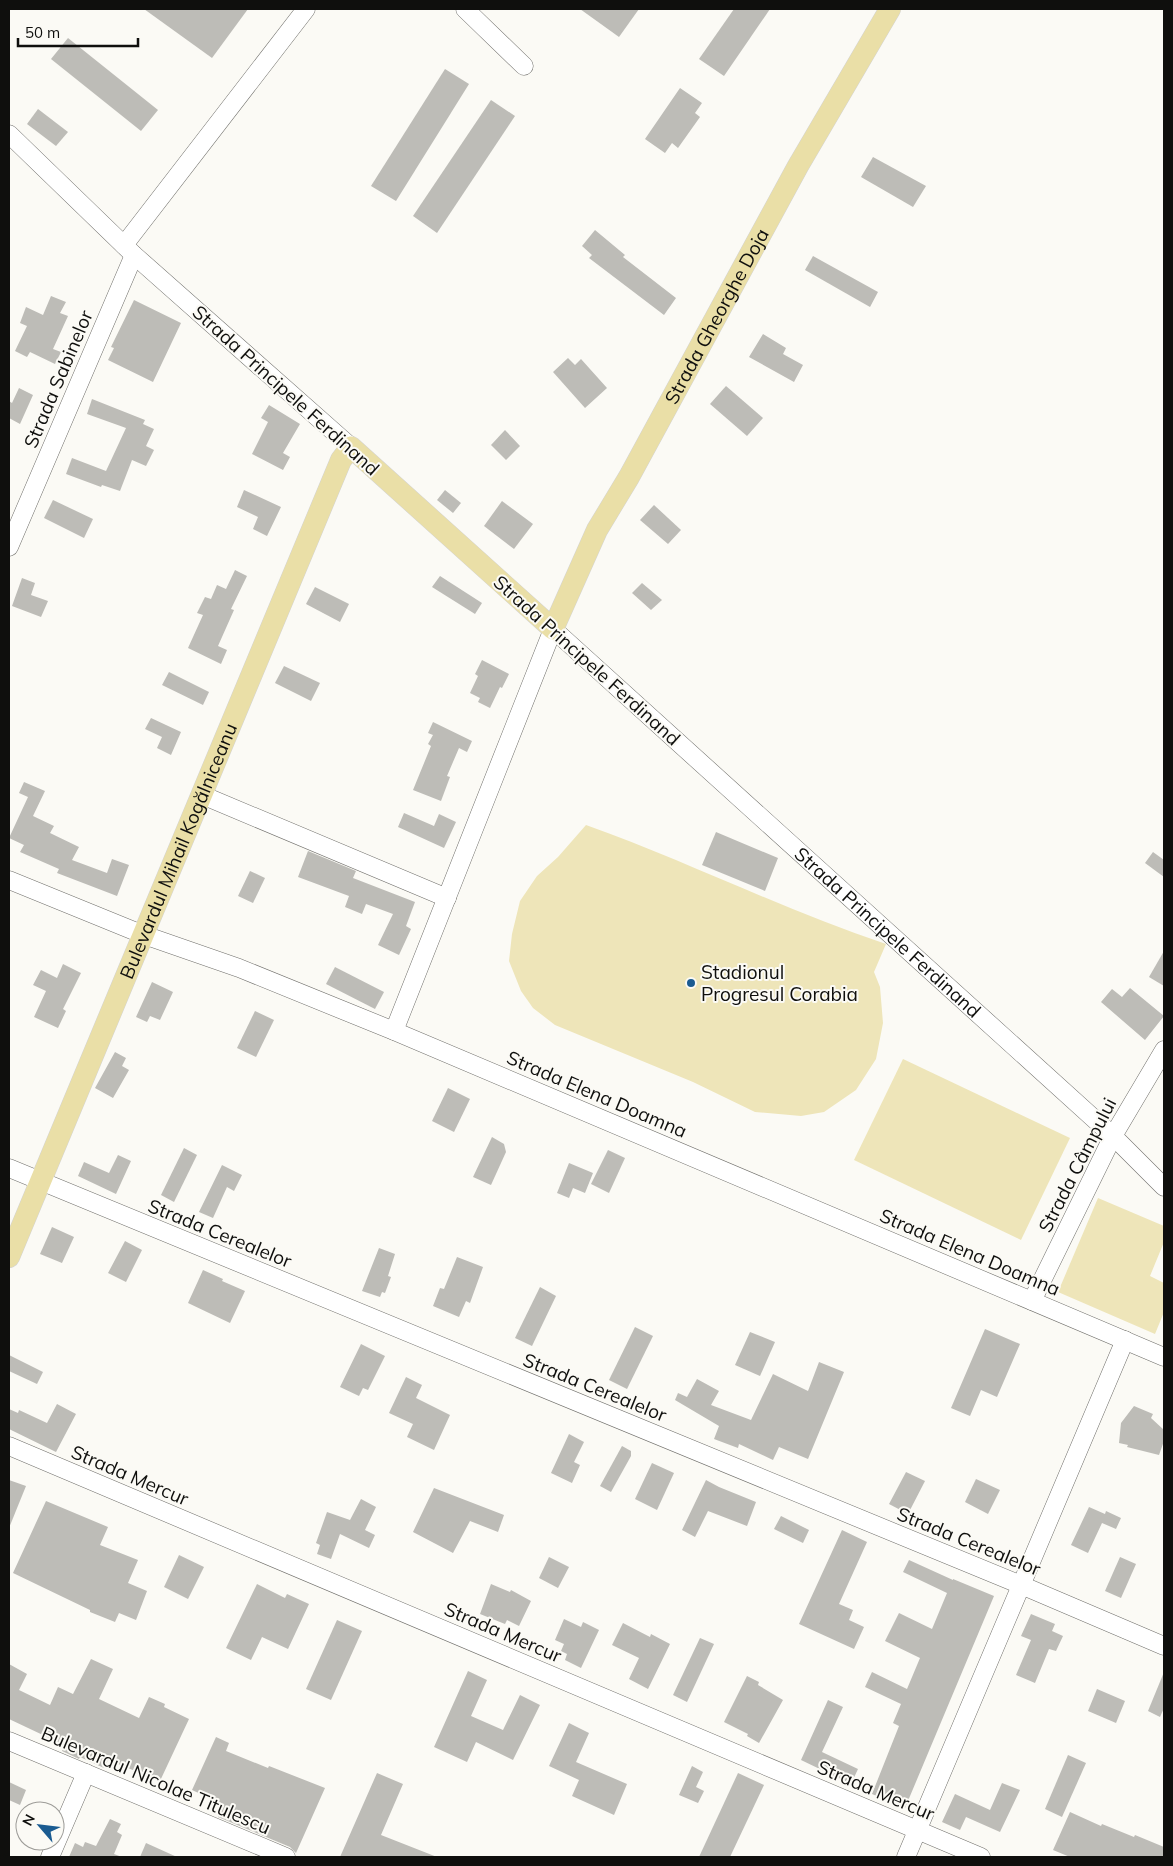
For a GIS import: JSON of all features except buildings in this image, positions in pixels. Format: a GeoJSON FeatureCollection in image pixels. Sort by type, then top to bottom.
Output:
{"type":"FeatureCollection","features":[{"type":"Feature","properties":{"kind":"main road","name":"Strada Gheorghe Doja"},"geometry":{"type":"LineString","coordinates":[[553,629],[597,530],[629,477],[798,166],[890,9]]}},
{"type":"Feature","properties":{"kind":"main road","name":"Strada Principele Ferdinand"},"geometry":{"type":"LineString","coordinates":[[351,447],[553,629]]}},
{"type":"Feature","properties":{"kind":"main road","name":"Bulevardul Mihail Kogălniceanu"},"geometry":{"type":"LineString","coordinates":[[9,1258],[341,460],[351,447]]}},
{"type":"Feature","properties":{"kind":"street","name":"Strada Sabinelor"},"geometry":{"type":"LineString","coordinates":[[9,547],[129,250],[306,9]]}},
{"type":"Feature","properties":{"kind":"street"},"geometry":{"type":"LineString","coordinates":[[465,9],[524,66]]}},
{"type":"Feature","properties":{"kind":"street","name":"Strada Principele Ferdinand"},"geometry":{"type":"LineString","coordinates":[[9,134],[129,250],[351,447]]}},
{"type":"Feature","properties":{"kind":"street","name":"Strada Principele Ferdinand"},"geometry":{"type":"LineString","coordinates":[[553,629],[1113,1136],[1164,1187]]}},
{"type":"Feature","properties":{"kind":"street"},"geometry":{"type":"LineString","coordinates":[[394,1031],[553,629]]}},
{"type":"Feature","properties":{"kind":"street"},"geometry":{"type":"LineString","coordinates":[[202,795],[447,898]]}},
{"type":"Feature","properties":{"kind":"street","name":"Strada Elena Doamna"},"geometry":{"type":"LineString","coordinates":[[9,880],[144,935],[239,968],[394,1031],[1164,1357]]}},
{"type":"Feature","properties":{"kind":"street","name":"Strada Câmpului"},"geometry":{"type":"LineString","coordinates":[[1032,1301],[1113,1136],[1164,1050]]}},
{"type":"Feature","properties":{"kind":"street","name":"Strada Cerealelor"},"geometry":{"type":"LineString","coordinates":[[9,1168],[1021,1585],[1164,1646]]}},
{"type":"Feature","properties":{"kind":"street"},"geometry":{"type":"LineString","coordinates":[[906,1857],[1125,1340]]}},
{"type":"Feature","properties":{"kind":"street","name":"Strada Mercur"},"geometry":{"type":"LineString","coordinates":[[9,1446],[981,1857]]}},
{"type":"Feature","properties":{"kind":"street","name":"Bulevardul Nicolae Titulescu"},"geometry":{"type":"LineString","coordinates":[[9,1741],[286,1857]]}},
{"type":"Feature","properties":{"kind":"street"},"geometry":{"type":"LineString","coordinates":[[50,1857],[86,1774]]}},
{"type":"Feature","properties":{"kind":"shaded area"},"geometry":{"type":"Polygon","coordinates":[[[586,825],[810,916],[886,944],[874,972],[880,987],[883,1023],[876,1059],[856,1090],[824,1112],[801,1116],[755,1112],[693,1082],[555,1025],[533,1008],[521,991],[509,961],[512,934],[520,901],[537,876],[558,857],[586,825]]]}},
{"type":"Feature","properties":{"kind":"shaded area"},"geometry":{"type":"Polygon","coordinates":[[[903,1059],[1070,1138],[1021,1240],[854,1160],[903,1059]]]}},
{"type":"Feature","properties":{"kind":"shaded area"},"geometry":{"type":"Polygon","coordinates":[[[1098,1198],[1164,1226],[1164,1242],[1150,1276],[1164,1283],[1164,1312],[1155,1334],[1058,1292],[1098,1198]]]}},
{"type":"Feature","properties":{"kind":"place","name":"Stadionul Progresul Corabia"},"geometry":{"type":"Point","coordinates":[691,983]}}]}
